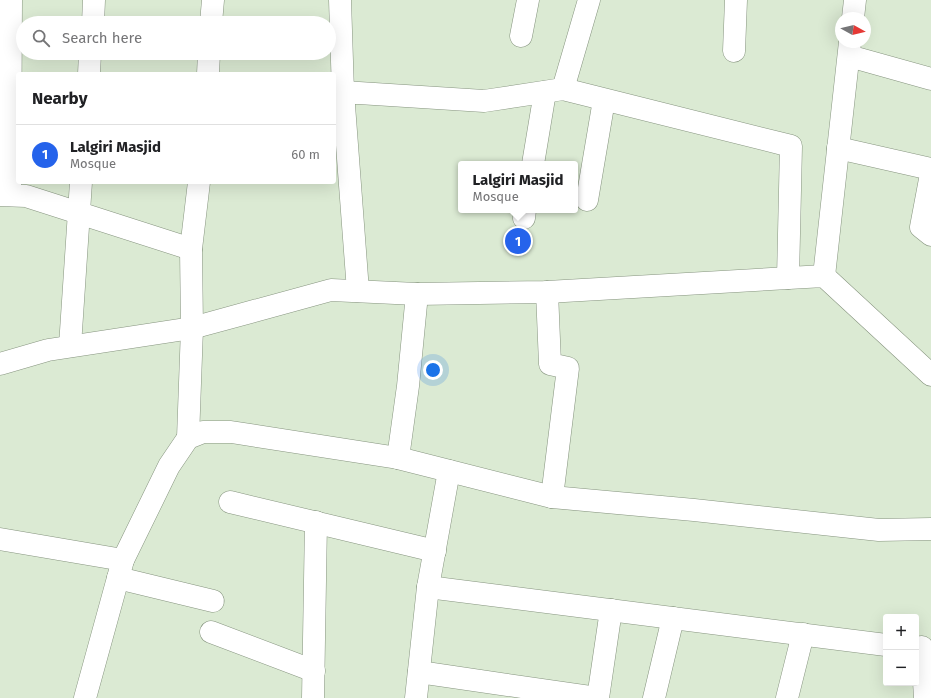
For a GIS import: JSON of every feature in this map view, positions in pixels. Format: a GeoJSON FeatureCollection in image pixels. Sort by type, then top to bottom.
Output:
{"type":"FeatureCollection","features":[{"type":"Feature","properties":{"kind":"street"},"geometry":{"type":"LineString","coordinates":[[11,0],[6,88],[5,195],[26,196],[191,249]]}},
{"type":"Feature","properties":{"kind":"street"},"geometry":{"type":"LineString","coordinates":[[93,16],[94,0]]}},
{"type":"Feature","properties":{"kind":"street"},"geometry":{"type":"LineString","coordinates":[[212,16],[213,0]]}},
{"type":"Feature","properties":{"kind":"street"},"geometry":{"type":"LineString","coordinates":[[340,0],[343,92],[358,291]]}},
{"type":"Feature","properties":{"kind":"street"},"geometry":{"type":"LineString","coordinates":[[521,36],[528,0]]}},
{"type":"Feature","properties":{"kind":"street"},"geometry":{"type":"LineString","coordinates":[[534,161],[554,91],[589,0]]}},
{"type":"Feature","properties":{"kind":"street"},"geometry":{"type":"LineString","coordinates":[[734,51],[736,0]]}},
{"type":"Feature","properties":{"kind":"street"},"geometry":{"type":"LineString","coordinates":[[854,12],[855,0]]}},
{"type":"Feature","properties":{"kind":"street"},"geometry":{"type":"LineString","coordinates":[[824,276],[850,49],[931,79]]}},
{"type":"Feature","properties":{"kind":"street"},"geometry":{"type":"LineString","coordinates":[[89,72],[90,60]]}},
{"type":"Feature","properties":{"kind":"street"},"geometry":{"type":"LineString","coordinates":[[208,72],[209,60]]}},
{"type":"Feature","properties":{"kind":"street"},"geometry":{"type":"LineString","coordinates":[[343,92],[484,101],[554,91],[604,100],[791,146],[788,278]]}},
{"type":"Feature","properties":{"kind":"street"},"geometry":{"type":"LineString","coordinates":[[587,200],[604,100]]}},
{"type":"Feature","properties":{"kind":"street"},"geometry":{"type":"LineString","coordinates":[[838,148],[931,169]]}},
{"type":"Feature","properties":{"kind":"street"},"geometry":{"type":"LineString","coordinates":[[931,174],[921,227],[931,235]]}},
{"type":"Feature","properties":{"kind":"street"},"geometry":{"type":"LineString","coordinates":[[70,346],[81,184]]}},
{"type":"Feature","properties":{"kind":"street"},"geometry":{"type":"LineString","coordinates":[[85,698],[120,569],[169,466],[188,438],[192,328],[191,249],[199,184]]}},
{"type":"Feature","properties":{"kind":"street"},"geometry":{"type":"LineString","coordinates":[[0,364],[48,350],[192,328],[331,290],[417,294],[547,292],[824,276],[931,375]]}},
{"type":"Feature","properties":{"kind":"street"},"geometry":{"type":"LineString","coordinates":[[547,292],[550,364],[568,368],[552,497]]}},
{"type":"Feature","properties":{"kind":"street"},"geometry":{"type":"LineString","coordinates":[[398,458],[408,386],[417,294]]}},
{"type":"Feature","properties":{"kind":"street"},"geometry":{"type":"LineString","coordinates":[[188,438],[203,432],[231,432],[398,458],[552,497],[694,510],[879,530],[931,530]]}},
{"type":"Feature","properties":{"kind":"street"},"geometry":{"type":"LineString","coordinates":[[416,698],[428,587],[450,471]]}},
{"type":"Feature","properties":{"kind":"street"},"geometry":{"type":"LineString","coordinates":[[230,502],[435,551]]}},
{"type":"Feature","properties":{"kind":"street"},"geometry":{"type":"LineString","coordinates":[[313,698],[316,522]]}},
{"type":"Feature","properties":{"kind":"street"},"geometry":{"type":"LineString","coordinates":[[0,539],[120,569],[213,601]]}},
{"type":"Feature","properties":{"kind":"street"},"geometry":{"type":"LineString","coordinates":[[428,587],[883,645]]}},
{"type":"Feature","properties":{"kind":"street"},"geometry":{"type":"LineString","coordinates":[[419,672],[547,694],[597,698],[611,610]]}},
{"type":"Feature","properties":{"kind":"street"},"geometry":{"type":"LineString","coordinates":[[654,698],[672,618]]}},
{"type":"Feature","properties":{"kind":"street"},"geometry":{"type":"LineString","coordinates":[[211,632],[314,671]]}},
{"type":"Feature","properties":{"kind":"street"},"geometry":{"type":"LineString","coordinates":[[787,698],[804,634]]}},
{"type":"Feature","properties":{"kind":"street"},"geometry":{"type":"LineString","coordinates":[[923,647],[925,698]]}},
{"type":"Feature","properties":{"kind":"place","name":"Lalgiri Masjid"},"geometry":{"type":"Point","coordinates":[518,241]}}]}
